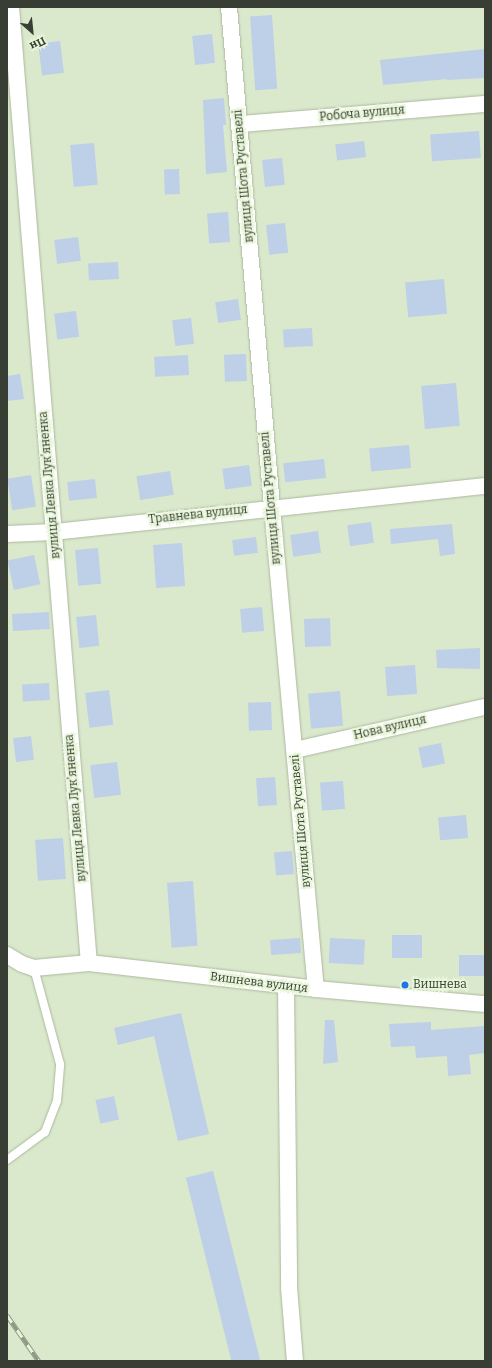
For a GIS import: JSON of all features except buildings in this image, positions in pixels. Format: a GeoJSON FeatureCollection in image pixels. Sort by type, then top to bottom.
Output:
{"type":"FeatureCollection","features":[{"type":"Feature","properties":{"kind":"street","name":"вулиця Левка Лукʼяненка"},"geometry":{"type":"LineString","coordinates":[[11,7],[89,963]]}},
{"type":"Feature","properties":{"kind":"street","name":"вулиця Шота Руставелі"},"geometry":{"type":"LineString","coordinates":[[229,7],[272,507],[316,990]]}},
{"type":"Feature","properties":{"kind":"street","name":"Робоча вулиця"},"geometry":{"type":"LineString","coordinates":[[240,124],[485,104]]}},
{"type":"Feature","properties":{"kind":"street","name":"Травнева вулиця"},"geometry":{"type":"LineString","coordinates":[[7,534],[54,532],[272,507],[485,486]]}},
{"type":"Feature","properties":{"kind":"street","name":"Нова вулиця"},"geometry":{"type":"LineString","coordinates":[[295,750],[485,708]]}},
{"type":"Feature","properties":{"kind":"street"},"geometry":{"type":"LineString","coordinates":[[7,955],[22,964],[34,968]]}},
{"type":"Feature","properties":{"kind":"street","name":"Вишнева вулиця"},"geometry":{"type":"LineString","coordinates":[[34,968],[89,963],[316,990],[485,1004]]}},
{"type":"Feature","properties":{"kind":"street"},"geometry":{"type":"LineString","coordinates":[[286,986],[289,1287],[295,1361]]}},
{"type":"Feature","properties":{"kind":"lane"},"geometry":{"type":"LineString","coordinates":[[7,1160],[45,1132],[57,1101],[60,1064],[34,968]]}},
{"type":"Feature","properties":{"kind":"railway"},"geometry":{"type":"LineString","coordinates":[[7,1315],[39,1361]]}},
{"type":"Feature","properties":{"kind":"place","name":"Вишнева"},"geometry":{"type":"Point","coordinates":[405,985]}}]}
